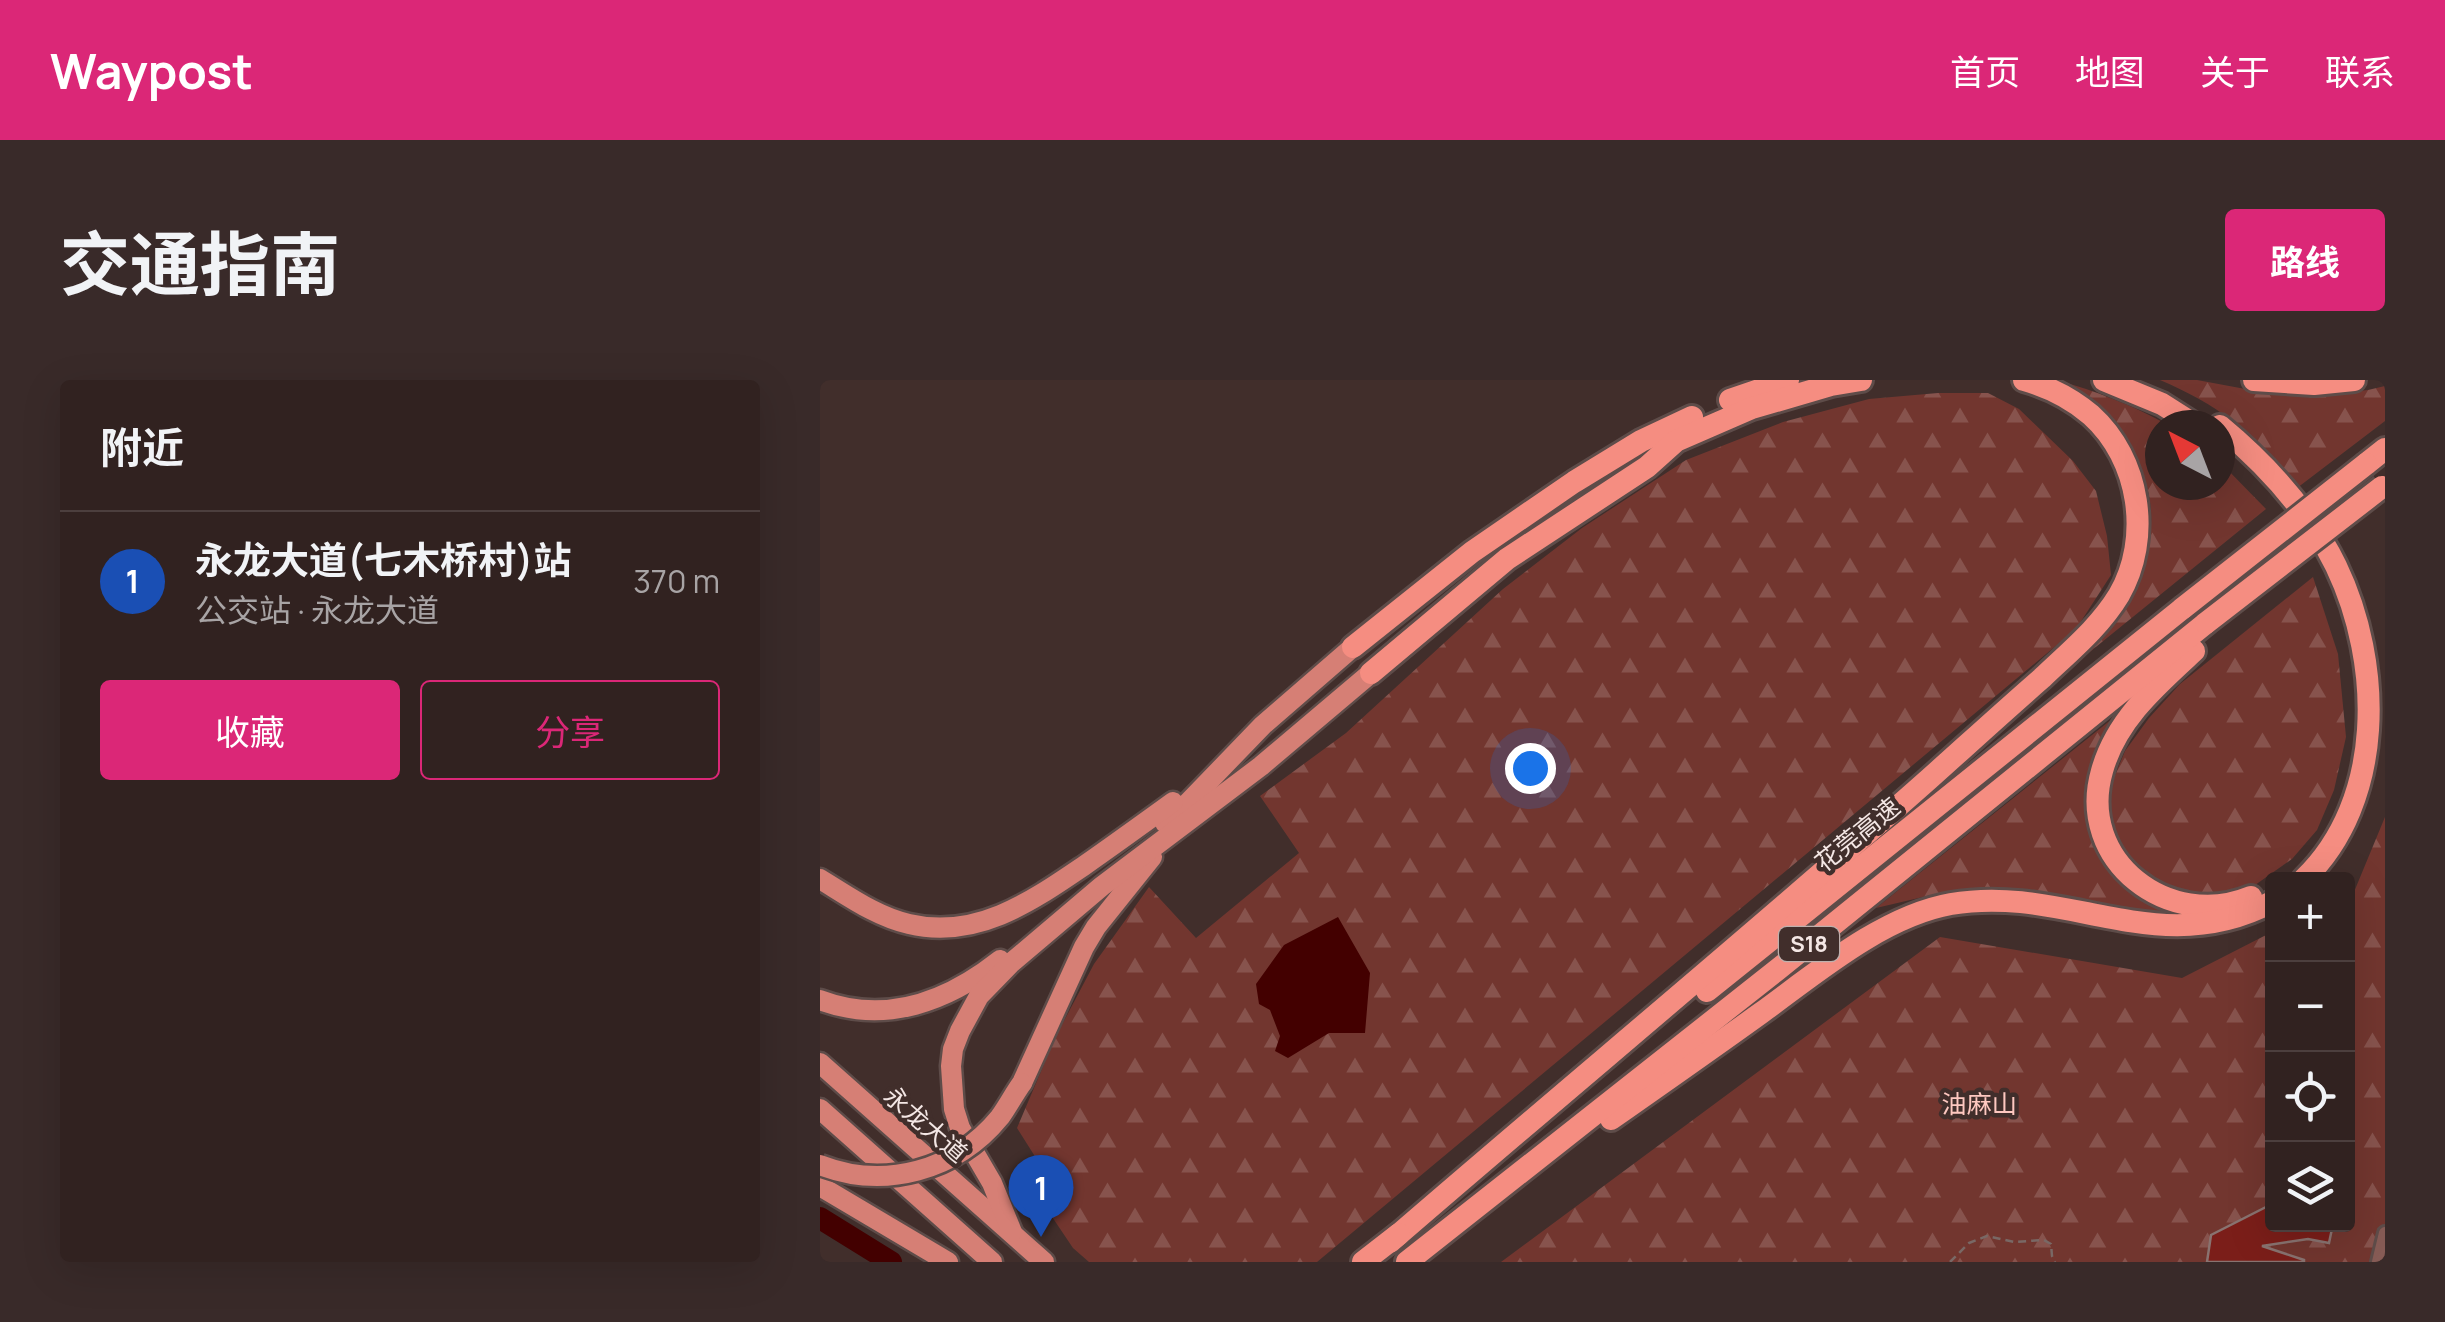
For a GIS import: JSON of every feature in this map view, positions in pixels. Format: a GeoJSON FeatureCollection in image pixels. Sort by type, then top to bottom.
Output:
{"type":"FeatureCollection","features":[{"type":"Feature","properties":{"kind":"highway"},"geometry":{"type":"LineString","coordinates":[[1353,647],[1472,552],[1606,462],[1700,413],[1788,380]]}},
{"type":"Feature","properties":{"kind":"highway"},"geometry":{"type":"LineString","coordinates":[[1371,673],[1508,559],[1646,467],[1676,441],[1752,408],[1861,380]]}},
{"type":"Feature","properties":{"kind":"highway"},"geometry":{"type":"LineString","coordinates":[[1390,1242],[1808,885],[2098,624],[2129,574],[2137,542],[2137,512],[2130,475],[2111,438],[2092,416],[2066,397],[2024,380]]}},
{"type":"Feature","properties":{"kind":"highway"},"geometry":{"type":"LineString","coordinates":[[2104,380],[2171,410]]}},
{"type":"Feature","properties":{"kind":"highway"},"geometry":{"type":"LineString","coordinates":[[2140,380],[2195,410]]}},
{"type":"Feature","properties":{"kind":"highway"},"geometry":{"type":"LineString","coordinates":[[2254,380],[2314,384],[2354,380]]}},
{"type":"Feature","properties":{"kind":"highway"},"geometry":{"type":"LineString","coordinates":[[2235,440],[2282,484],[2324,544],[2356,618],[2367,670],[2370,730],[2361,788],[2340,835],[2311,872]]}},
{"type":"Feature","properties":{"kind":"highway","name":"花莞高速"},"geometry":{"type":"LineString","coordinates":[[1363,1262],[2385,448]]}},
{"type":"Feature","properties":{"kind":"highway"},"geometry":{"type":"LineString","coordinates":[[2235,457],[2272,493],[2314,552],[2343,622],[2354,674],[2358,726],[2353,770],[2344,802],[2322,842],[2292,872]]}},
{"type":"Feature","properties":{"kind":"highway","name":"S18"},"geometry":{"type":"LineString","coordinates":[[1408,1262],[2384,490]]}},
{"type":"Feature","properties":{"kind":"highway"},"geometry":{"type":"LineString","coordinates":[[2210,628],[2144,698],[2112,742],[2100,774],[2101,826],[2112,854],[2130,875],[2170,901],[2212,906],[2243,900],[2265,889]]}},
{"type":"Feature","properties":{"kind":"highway"},"geometry":{"type":"LineString","coordinates":[[1408,1262],[1852,949],[1922,911],[1994,900],[2175,927],[2222,922],[2265,906]]}},
{"type":"Feature","properties":{"kind":"main road"},"geometry":{"type":"LineString","coordinates":[[820,1000],[852,1009],[887,1010],[924,1003],[957,990],[1019,945],[1180,810],[1262,726],[1353,647]]}},
{"type":"Feature","properties":{"kind":"main road"},"geometry":{"type":"LineString","coordinates":[[1012,1232],[954,1110],[950,1066],[960,1031],[980,996],[1012,963],[1102,886],[1261,766],[1371,673]]}},
{"type":"Feature","properties":{"kind":"main road"},"geometry":{"type":"LineString","coordinates":[[820,880],[876,912],[908,924],[942,928],[981,923],[1046,891],[1224,766]]}},
{"type":"Feature","properties":{"kind":"main road"},"geometry":{"type":"LineString","coordinates":[[820,1165],[864,1176],[894,1176],[928,1168],[960,1152],[988,1130],[1022,1083],[1071,972],[1096,927],[1154,854],[1197,814]]}},
{"type":"Feature","properties":{"kind":"main road","name":"永龙大道"},"geometry":{"type":"LineString","coordinates":[[820,1064],[1044,1262]]}},
{"type":"Feature","properties":{"kind":"main road"},"geometry":{"type":"LineString","coordinates":[[820,1110],[992,1262]]}},
{"type":"Feature","properties":{"kind":"main road"},"geometry":{"type":"LineString","coordinates":[[820,1186],[948,1262]]}},
{"type":"Feature","properties":{"kind":"street"},"geometry":{"type":"LineString","coordinates":[[2378,1262],[2385,1233]]}},
{"type":"Feature","properties":{"kind":"path"},"geometry":{"type":"LineString","coordinates":[[1950,1262],[1969,1243],[1987,1236],[2014,1242],[2044,1240],[2052,1244],[2056,1262]]}},
{"type":"Feature","properties":{"kind":"green space"},"geometry":{"type":"Polygon","coordinates":[[[2056,380],[2145,413],[2145,482],[2131,450],[2095,410],[2056,380]]]}},
{"type":"Feature","properties":{"kind":"green space"},"geometry":{"type":"Polygon","coordinates":[[[2160,380],[2197,380],[2309,396],[2385,386],[2385,421],[2297,488],[2267,452],[2235,423],[2235,410],[2217,410],[2160,380]]]}},
{"type":"Feature","properties":{"kind":"green space"},"geometry":{"type":"Polygon","coordinates":[[[1988,393],[2019,409],[2073,461],[2096,491],[2111,575],[2076,629],[1317,1262],[1089,1262],[1073,1248],[1032,1187],[1036,1158],[1017,1128],[1056,1036],[1094,964],[1149,887],[1196,938],[1299,853],[1260,796],[1346,733],[1503,589],[1582,528],[1686,460],[1783,422],[1869,399],[1988,393]]]}},
{"type":"Feature","properties":{"kind":"green space"},"geometry":{"type":"Polygon","coordinates":[[[2235,477],[2266,509],[2065,672],[2127,602],[2146,558],[2149,500],[2235,500],[2235,477]]]}},
{"type":"Feature","properties":{"kind":"green space"},"geometry":{"type":"Polygon","coordinates":[[[2313,577],[2338,654],[2346,737],[2334,790],[2317,830],[2292,859],[2274,872],[2265,872],[2265,878],[2248,890],[2216,896],[2175,890],[2145,875],[2123,849],[2109,818],[2111,785],[2125,751],[2180,684],[2313,577]]]}},
{"type":"Feature","properties":{"kind":"green space"},"geometry":{"type":"Polygon","coordinates":[[[2117,715],[2092,768],[2089,807],[2137,893],[2172,911],[2195,917],[2152,916],[1998,891],[1940,893],[1876,908],[2117,715]]]}},
{"type":"Feature","properties":{"kind":"green space","name":"油麻山"},"geometry":{"type":"Polygon","coordinates":[[[2385,817],[2385,1262],[1501,1262],[1940,937],[2182,978],[2265,936],[2265,1232],[2355,1232],[2355,890],[2385,817]]]}},
{"type":"Feature","properties":{"kind":"shaded area"},"geometry":{"type":"Polygon","coordinates":[[[1338,917],[1370,973],[1365,1033],[1329,1033],[1288,1058],[1275,1051],[1280,1036],[1270,1010],[1259,1004],[1256,984],[1284,945],[1338,917]]]}},
{"type":"Feature","properties":{"kind":"building"},"geometry":{"type":"Polygon","coordinates":[[[2265,1208],[2265,1232],[2331,1232],[2329,1243],[2308,1239],[2262,1246],[2304,1262],[2207,1262],[2211,1235],[2265,1208]]]}},
{"type":"Feature","properties":{"kind":"waterway"},"geometry":{"type":"LineString","coordinates":[[820,1218],[891,1262]]}},
{"type":"Feature","properties":{"kind":"place","name":"永龙大道(七木桥村)站"},"geometry":{"type":"Point","coordinates":[1041,1237]}}]}
